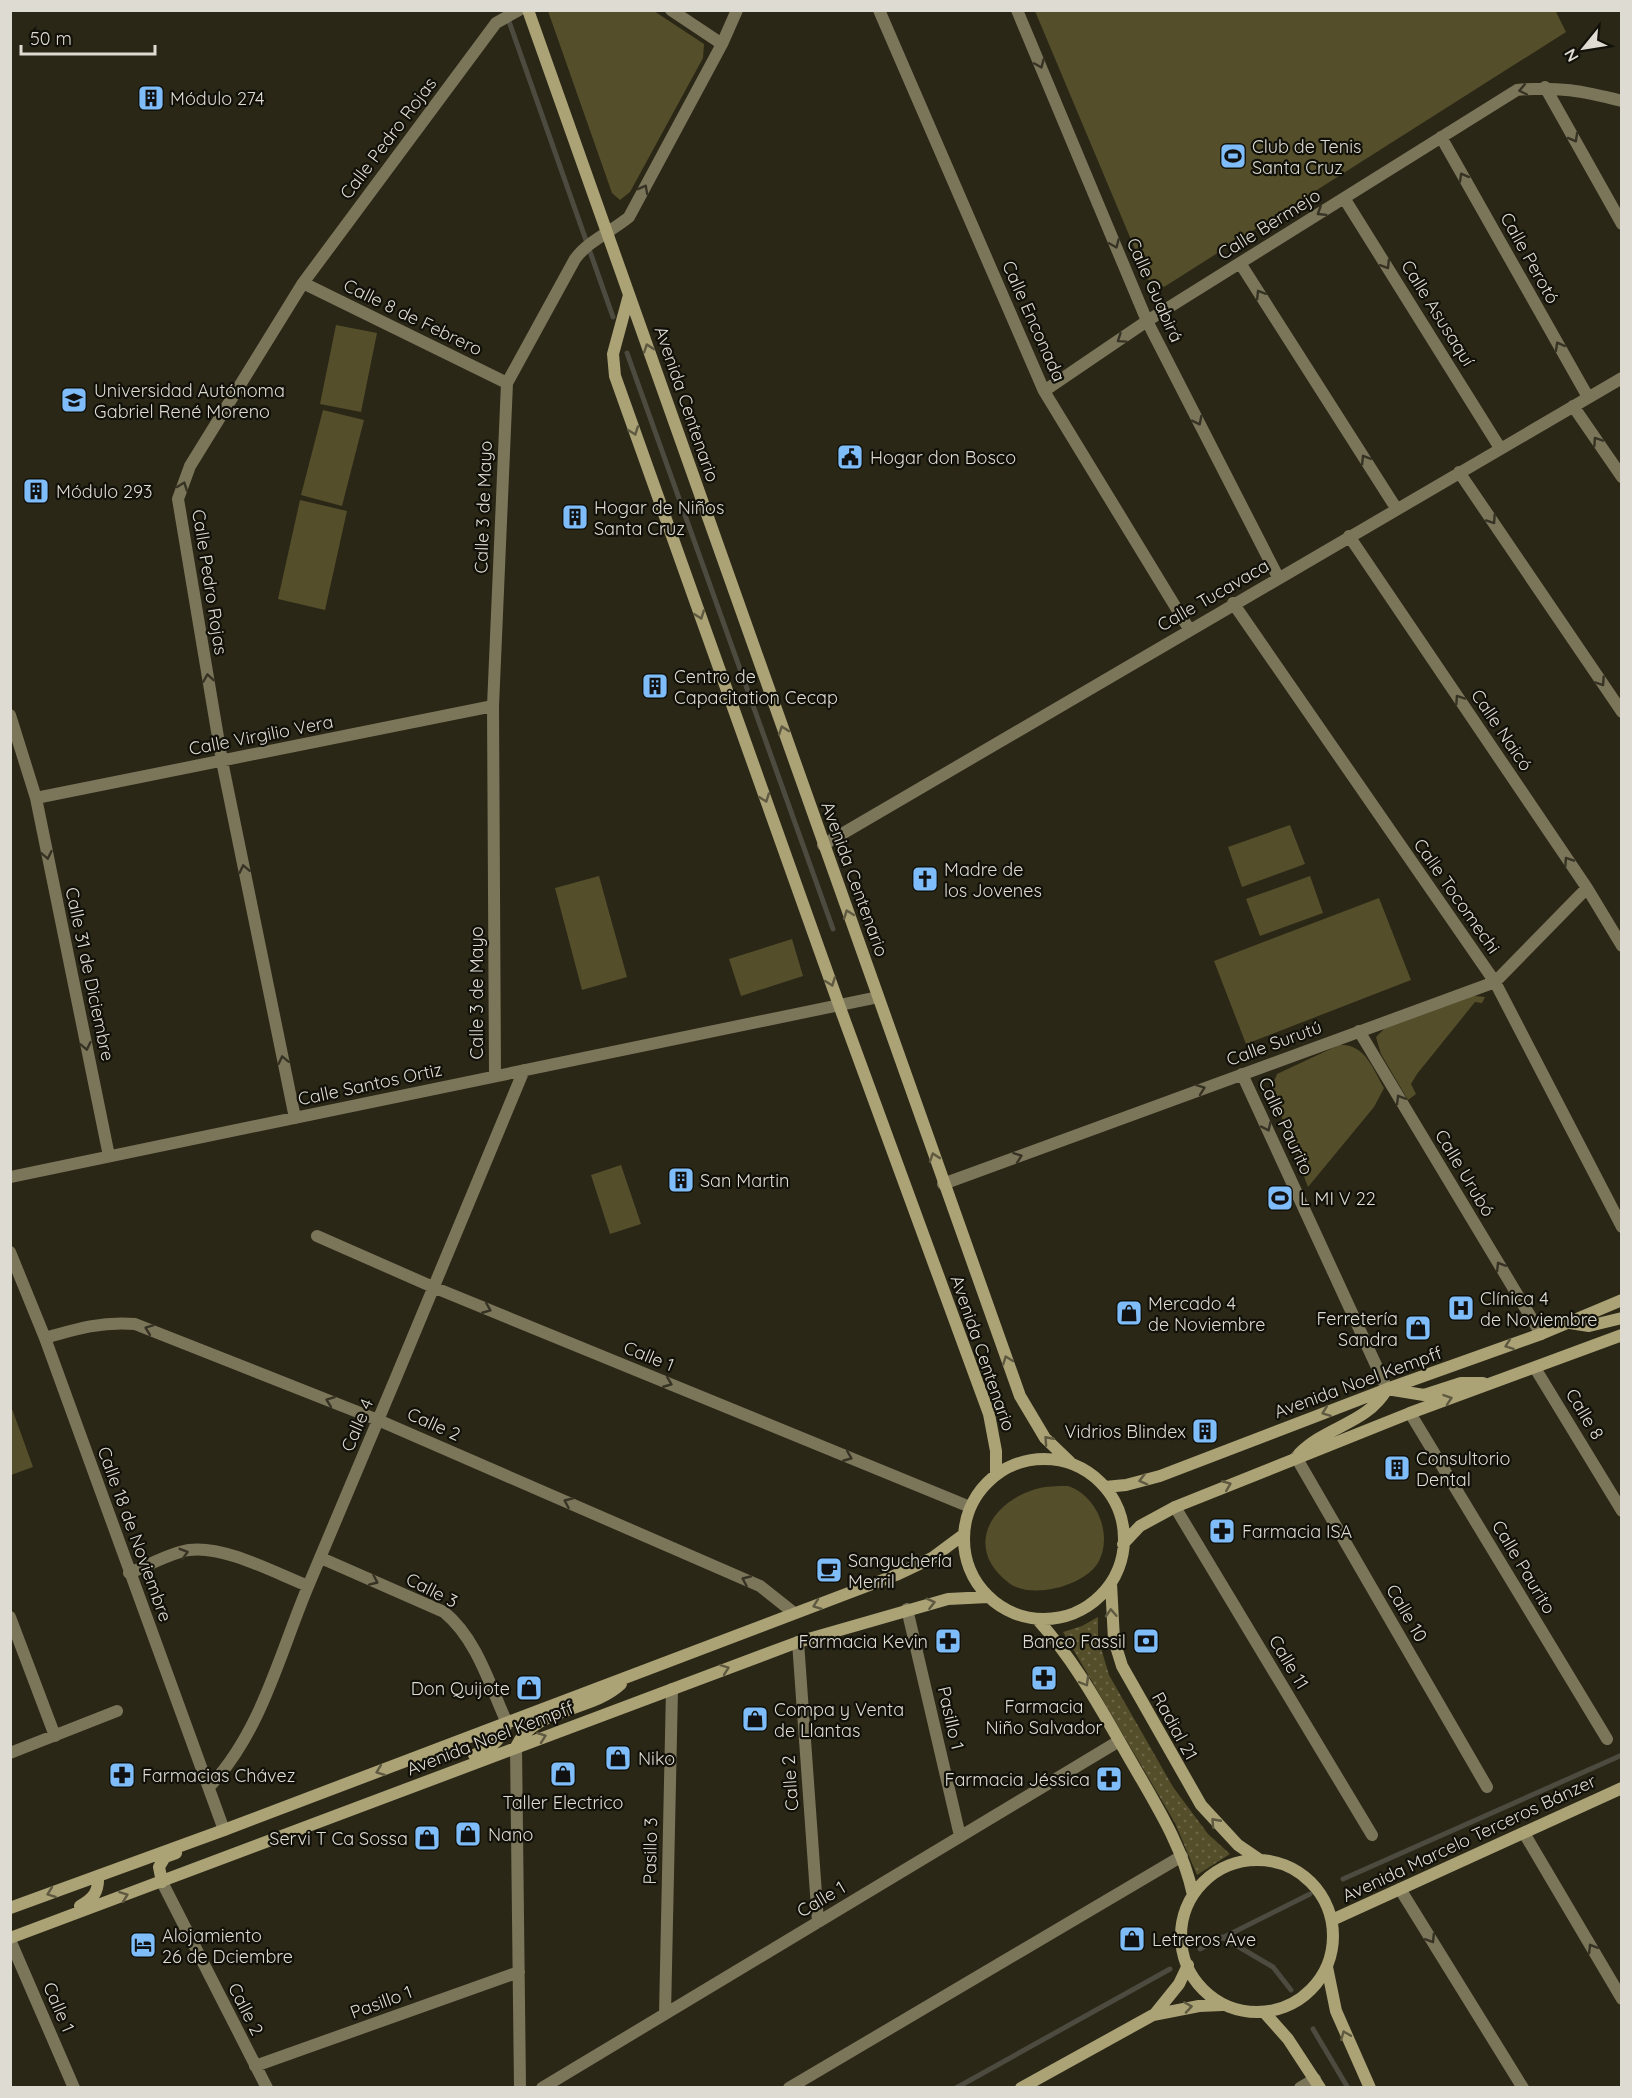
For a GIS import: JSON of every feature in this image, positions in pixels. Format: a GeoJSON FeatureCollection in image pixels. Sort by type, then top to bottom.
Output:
{"type":"FeatureCollection","features":[{"type":"Feature","properties":{"kind":"street","name":"Avenida Centenario"},"geometry":{"type":"LineString","coordinates":[[528,10],[1020,1396],[1045,1438],[1070,1462]]}},
{"type":"Feature","properties":{"kind":"street"},"geometry":{"type":"LineString","coordinates":[[671,10],[722,44]]}},
{"type":"Feature","properties":{"kind":"street","name":"Calle 3 de Mayo"},"geometry":{"type":"LineString","coordinates":[[495,1076],[493,706],[507,383],[575,259],[590,244],[609,234],[629,217],[722,44],[737,10]]}},
{"type":"Feature","properties":{"kind":"street","name":"Calle Enconada"},"geometry":{"type":"LineString","coordinates":[[879,10],[1044,391],[1189,629]]}},
{"type":"Feature","properties":{"kind":"street","name":"Calle Guabirá"},"geometry":{"type":"LineString","coordinates":[[1017,10],[1147,321],[1278,577]]}},
{"type":"Feature","properties":{"kind":"street","name":"Calle Pedro Rojas"},"geometry":{"type":"LineString","coordinates":[[295,1118],[222,761],[178,499],[190,466],[303,283],[496,23],[515,13]]}},
{"type":"Feature","properties":{"kind":"street"},"geometry":{"type":"LineString","coordinates":[[1545,87],[1622,224]]}},
{"type":"Feature","properties":{"kind":"street","name":"Calle Bermejo"},"geometry":{"type":"LineString","coordinates":[[1044,391],[1147,321],[1517,90],[1545,87],[1575,89],[1622,101]]}},
{"type":"Feature","properties":{"kind":"street","name":"Calle Perotó"},"geometry":{"type":"LineString","coordinates":[[1441,137],[1588,397]]}},
{"type":"Feature","properties":{"kind":"street","name":"Calle Asusaquí"},"geometry":{"type":"LineString","coordinates":[[1344,198],[1500,448]]}},
{"type":"Feature","properties":{"kind":"street"},"geometry":{"type":"LineString","coordinates":[[1240,263],[1396,508]]}},
{"type":"Feature","properties":{"kind":"street","name":"Calle 8 de Febrero"},"geometry":{"type":"LineString","coordinates":[[303,283],[507,383]]}},
{"type":"Feature","properties":{"kind":"street","name":"Avenida Centenario"},"geometry":{"type":"LineString","coordinates":[[630,294],[613,354],[615,376],[838,1005],[989,1414],[996,1451],[996,1473]]}},
{"type":"Feature","properties":{"kind":"street","name":"Calle Tucavaca"},"geometry":{"type":"LineString","coordinates":[[823,845],[1233,603],[1622,378]]}},
{"type":"Feature","properties":{"kind":"street"},"geometry":{"type":"LineString","coordinates":[[1573,406],[1622,477]]}},
{"type":"Feature","properties":{"kind":"street"},"geometry":{"type":"LineString","coordinates":[[1459,472],[1622,712]]}},
{"type":"Feature","properties":{"kind":"street","name":"Calle Naicó"},"geometry":{"type":"LineString","coordinates":[[1349,536],[1587,888],[1622,946]]}},
{"type":"Feature","properties":{"kind":"street","name":"Calle Tocomechi"},"geometry":{"type":"LineString","coordinates":[[1233,603],[1495,982],[1622,1227]]}},
{"type":"Feature","properties":{"kind":"street","name":"Calle Virgilio Vera"},"geometry":{"type":"LineString","coordinates":[[36,798],[493,706]]}},
{"type":"Feature","properties":{"kind":"street","name":"Calle 31 de Diciembre"},"geometry":{"type":"LineString","coordinates":[[10,715],[36,798],[108,1156]]}},
{"type":"Feature","properties":{"kind":"street","name":"Calle Surutú"},"geometry":{"type":"LineString","coordinates":[[943,1184],[1495,982],[1587,888]]}},
{"type":"Feature","properties":{"kind":"street","name":"Calle Santos Ortiz"},"geometry":{"type":"LineString","coordinates":[[10,1177],[878,997]]}},
{"type":"Feature","properties":{"kind":"street","name":"Calle Urubó"},"geometry":{"type":"LineString","coordinates":[[1359,1030],[1541,1334]]}},
{"type":"Feature","properties":{"kind":"street","name":"Calle 4"},"geometry":{"type":"LineString","coordinates":[[210,1786],[226,1770],[266,1696],[308,1586],[524,1070]]}},
{"type":"Feature","properties":{"kind":"street","name":"Calle Paurito"},"geometry":{"type":"LineString","coordinates":[[1242,1074],[1387,1389]]}},
{"type":"Feature","properties":{"kind":"street","name":"Calle 1"},"geometry":{"type":"LineString","coordinates":[[317,1236],[433,1287],[970,1507]]}},
{"type":"Feature","properties":{"kind":"street","name":"Calle 18 de Noviembre"},"geometry":{"type":"LineString","coordinates":[[10,1252],[45,1338],[129,1573],[210,1786],[219,1832]]}},
{"type":"Feature","properties":{"kind":"street","name":"Avenida Noel Kempff"},"geometry":{"type":"LineString","coordinates":[[1105,1486],[1126,1485],[1160,1476],[1387,1389],[1541,1334],[1622,1300]]}},
{"type":"Feature","properties":{"kind":"street"},"geometry":{"type":"LineString","coordinates":[[1568,1323],[1589,1326],[1622,1318]]}},
{"type":"Feature","properties":{"kind":"street","name":"Calle 2"},"geometry":{"type":"LineString","coordinates":[[45,1338],[89,1325],[112,1322],[135,1324],[378,1420],[760,1586],[794,1613]]}},
{"type":"Feature","properties":{"kind":"street"},"geometry":{"type":"LineString","coordinates":[[1123,1544],[1140,1526],[1175,1507],[1410,1413],[1497,1383],[1622,1335]]}},
{"type":"Feature","properties":{"kind":"street","name":"Calle 8"},"geometry":{"type":"LineString","coordinates":[[1536,1368],[1622,1511]]}},
{"type":"Feature","properties":{"kind":"street"},"geometry":{"type":"LineString","coordinates":[[1296,1457],[1312,1440],[1365,1415],[1379,1404],[1387,1389],[1424,1395],[1461,1383],[1497,1383]]}},
{"type":"Feature","properties":{"kind":"street","name":"Calle Paurito"},"geometry":{"type":"LineString","coordinates":[[1410,1413],[1607,1739]]}},
{"type":"Feature","properties":{"kind":"street","name":"Calle 10"},"geometry":{"type":"LineString","coordinates":[[1296,1457],[1486,1787]]}},
{"type":"Feature","properties":{"kind":"street"},"geometry":{"type":"LineString","coordinates":[[1045,1458],[1070,1462],[1089,1472],[1105,1486],[1116,1504],[1123,1524],[1121,1558],[1111,1583],[1097,1600],[1079,1611],[1059,1618],[1037,1619],[1011,1612],[988,1597],[974,1579],[966,1558],[963,1535],[970,1507],[981,1488],[996,1473],[1019,1461],[1045,1458]]}},
{"type":"Feature","properties":{"kind":"street","name":"Calle 11"},"geometry":{"type":"LineString","coordinates":[[1175,1507],[1372,1835]]}},
{"type":"Feature","properties":{"kind":"street","name":"Avenida Noel Kempff"},"geometry":{"type":"LineString","coordinates":[[10,1908],[507,1724],[896,1575],[932,1558],[963,1535]]}},
{"type":"Feature","properties":{"kind":"street"},"geometry":{"type":"LineString","coordinates":[[129,1573],[189,1550],[206,1550],[223,1552],[308,1586]]}},
{"type":"Feature","properties":{"kind":"street","name":"Calle 3"},"geometry":{"type":"LineString","coordinates":[[321,1558],[444,1612],[457,1623],[467,1636],[507,1724]]}},
{"type":"Feature","properties":{"kind":"street","name":"Radial 21"},"geometry":{"type":"LineString","coordinates":[[1111,1583],[1114,1640],[1122,1666],[1200,1805],[1238,1845],[1260,1860]]}},
{"type":"Feature","properties":{"kind":"street","name":"Avenida Noel Kempff"},"geometry":{"type":"LineString","coordinates":[[10,1939],[798,1642],[948,1599],[988,1597]]}},
{"type":"Feature","properties":{"kind":"street","name":"Pasillo 1"},"geometry":{"type":"LineString","coordinates":[[907,1609],[960,1836]]}},
{"type":"Feature","properties":{"kind":"street"},"geometry":{"type":"LineString","coordinates":[[10,1617],[55,1736]]}},
{"type":"Feature","properties":{"kind":"street"},"geometry":{"type":"LineString","coordinates":[[1037,1619],[1080,1672],[1182,1856],[1193,1895]]}},
{"type":"Feature","properties":{"kind":"street","name":"Calle 2"},"geometry":{"type":"LineString","coordinates":[[798,1642],[818,1922]]}},
{"type":"Feature","properties":{"kind":"street"},"geometry":{"type":"LineString","coordinates":[[520,2088],[516,1747],[528,1729],[541,1721],[609,1695],[626,1679]]}},
{"type":"Feature","properties":{"kind":"street","name":"Pasillo 3"},"geometry":{"type":"LineString","coordinates":[[664,2014],[672,1689]]}},
{"type":"Feature","properties":{"kind":"street"},"geometry":{"type":"LineString","coordinates":[[10,1753],[117,1711]]}},
{"type":"Feature","properties":{"kind":"street"},"geometry":{"type":"LineString","coordinates":[[350,1811],[368,1796],[485,1751],[504,1734],[507,1724]]}},
{"type":"Feature","properties":{"kind":"street","name":"Calle 1"},"geometry":{"type":"LineString","coordinates":[[542,2088],[1119,1741]]}},
{"type":"Feature","properties":{"kind":"street","name":"Avenida Marcelo Terceros Bánzer"},"geometry":{"type":"LineString","coordinates":[[1332,1920],[1622,1788]]}},
{"type":"Feature","properties":{"kind":"street"},"geometry":{"type":"LineString","coordinates":[[162,1882],[159,1867],[165,1857],[202,1843],[219,1832]]}},
{"type":"Feature","properties":{"kind":"street"},"geometry":{"type":"LineString","coordinates":[[1524,1833],[1622,1999]]}},
{"type":"Feature","properties":{"kind":"street"},"geometry":{"type":"LineString","coordinates":[[789,2088],[1182,1856]]}},
{"type":"Feature","properties":{"kind":"street"},"geometry":{"type":"LineString","coordinates":[[1020,2088],[1153,2016],[1199,2006],[1223,2005],[1243,2011],[1264,2012],[1290,2006],[1312,1990],[1327,1967],[1334,1940],[1332,1920],[1313,1885],[1289,1867],[1260,1860],[1240,1862],[1221,1869],[1205,1880],[1193,1895],[1184,1915],[1181,1935],[1188,1965],[1206,1992],[1223,2005]]}},
{"type":"Feature","properties":{"kind":"street"},"geometry":{"type":"LineString","coordinates":[[47,1924],[92,1900],[98,1887],[98,1876]]}},
{"type":"Feature","properties":{"kind":"street","name":"Calle 2"},"geometry":{"type":"LineString","coordinates":[[162,1882],[267,2088]]}},
{"type":"Feature","properties":{"kind":"street"},"geometry":{"type":"LineString","coordinates":[[1400,1889],[1523,2088]]}},
{"type":"Feature","properties":{"kind":"street","name":"Calle 1"},"geometry":{"type":"LineString","coordinates":[[10,1939],[74,2088]]}},
{"type":"Feature","properties":{"kind":"street"},"geometry":{"type":"LineString","coordinates":[[1153,2016],[1173,1993],[1188,1965]]}},
{"type":"Feature","properties":{"kind":"street"},"geometry":{"type":"LineString","coordinates":[[1327,1967],[1335,2011],[1371,2088]]}},
{"type":"Feature","properties":{"kind":"street","name":"Pasillo 1"},"geometry":{"type":"LineString","coordinates":[[255,2066],[519,1972]]}},
{"type":"Feature","properties":{"kind":"street"},"geometry":{"type":"LineString","coordinates":[[1264,2012],[1288,2038],[1318,2083],[1300,2088]]}},
{"type":"Feature","properties":{"kind":"shaded area","name":"Club de Tenis Santa Cruz"},"geometry":{"type":"Polygon","coordinates":[[[1555,10],[1566,32],[1164,287],[1148,280],[1035,11],[1555,10]]]}},
{"type":"Feature","properties":{"kind":"shaded area"},"geometry":{"type":"Polygon","coordinates":[[[548,11],[654,11],[704,44],[703,58],[630,192],[620,200],[612,193],[548,11]]]}},
{"type":"Feature","properties":{"kind":"shaded area"},"geometry":{"type":"Polygon","coordinates":[[[336,325],[377,333],[361,412],[320,404],[336,325]]]}},
{"type":"Feature","properties":{"kind":"shaded area"},"geometry":{"type":"Polygon","coordinates":[[[323,410],[364,420],[342,506],[301,495],[323,410]]]}},
{"type":"Feature","properties":{"kind":"shaded area"},"geometry":{"type":"Polygon","coordinates":[[[300,500],[347,511],[325,610],[278,599],[300,500]]]}},
{"type":"Feature","properties":{"kind":"shaded area"},"geometry":{"type":"Polygon","coordinates":[[[1290,825],[1305,864],[1242,887],[1228,847],[1290,825]]]}},
{"type":"Feature","properties":{"kind":"shaded area"},"geometry":{"type":"Polygon","coordinates":[[[599,876],[627,977],[582,990],[555,888],[599,876]]]}},
{"type":"Feature","properties":{"kind":"shaded area"},"geometry":{"type":"Polygon","coordinates":[[[1310,876],[1323,913],[1260,936],[1246,899],[1310,876]]]}},
{"type":"Feature","properties":{"kind":"shaded area"},"geometry":{"type":"Polygon","coordinates":[[[1379,898],[1411,980],[1246,1044],[1214,961],[1379,898]]]}},
{"type":"Feature","properties":{"kind":"shaded area"},"geometry":{"type":"Polygon","coordinates":[[[792,939],[803,976],[741,996],[729,959],[792,939]]]}},
{"type":"Feature","properties":{"kind":"shaded area"},"geometry":{"type":"Polygon","coordinates":[[[1466,995],[1485,997],[1482,1003],[1475,1002],[1417,1074],[1411,1084],[1416,1094],[1408,1100],[1381,1054],[1376,1037],[1387,1026],[1466,995]]]}},
{"type":"Feature","properties":{"kind":"shaded area"},"geometry":{"type":"Polygon","coordinates":[[[1339,1045],[1348,1045],[1362,1053],[1384,1088],[1374,1107],[1308,1187],[1271,1089],[1277,1074],[1339,1045]]]}},
{"type":"Feature","properties":{"kind":"shaded area"},"geometry":{"type":"Polygon","coordinates":[[[621,1165],[641,1224],[610,1234],[591,1175],[621,1165]]]}},
{"type":"Feature","properties":{"kind":"shaded area"},"geometry":{"type":"Polygon","coordinates":[[[11,1406],[33,1467],[10,1475],[11,1406]]]}},
{"type":"Feature","properties":{"kind":"shaded area"},"geometry":{"type":"Polygon","coordinates":[[[1068,1486],[1087,1498],[1099,1516],[1104,1539],[1099,1561],[1083,1577],[1057,1588],[1031,1590],[1009,1583],[995,1570],[988,1556],[985,1542],[988,1528],[995,1516],[1020,1496],[1040,1488],[1068,1486]]]}},
{"type":"Feature","properties":{"kind":"shaded area"},"geometry":{"type":"Polygon","coordinates":[[[1098,1617],[1098,1638],[1109,1675],[1173,1787],[1208,1834],[1230,1854],[1197,1875],[1175,1823],[1063,1632],[1082,1626],[1098,1617]]]}},
{"type":"Feature","properties":{"kind":"waterway"},"geometry":{"type":"LineString","coordinates":[[505,10],[613,317]]}},
{"type":"Feature","properties":{"kind":"waterway"},"geometry":{"type":"LineString","coordinates":[[627,353],[833,929]]}},
{"type":"Feature","properties":{"kind":"waterway"},"geometry":{"type":"LineString","coordinates":[[1343,1879],[1622,1755]]}},
{"type":"Feature","properties":{"kind":"waterway"},"geometry":{"type":"LineString","coordinates":[[1200,1949],[1310,1894]]}},
{"type":"Feature","properties":{"kind":"waterway"},"geometry":{"type":"LineString","coordinates":[[1222,1937],[1273,1967],[1291,1990]]}},
{"type":"Feature","properties":{"kind":"waterway"},"geometry":{"type":"LineString","coordinates":[[956,2088],[1170,1969]]}},
{"type":"Feature","properties":{"kind":"waterway"},"geometry":{"type":"LineString","coordinates":[[1313,2029],[1348,2088]]}},
{"type":"Feature","properties":{"kind":"place","name":"Módulo 274"},"geometry":{"type":"Point","coordinates":[151,98]}},
{"type":"Feature","properties":{"kind":"place","name":"Club de Tenis Santa Cruz"},"geometry":{"type":"Point","coordinates":[1233,156]}},
{"type":"Feature","properties":{"kind":"place","name":"Universidad Autónoma Gabriel René Moreno"},"geometry":{"type":"Point","coordinates":[74,400]}},
{"type":"Feature","properties":{"kind":"place","name":"Hogar don Bosco"},"geometry":{"type":"Point","coordinates":[850,457]}},
{"type":"Feature","properties":{"kind":"place","name":"Módulo 293"},"geometry":{"type":"Point","coordinates":[36,491]}},
{"type":"Feature","properties":{"kind":"place","name":"Hogar de Niños Santa Cruz"},"geometry":{"type":"Point","coordinates":[575,517]}},
{"type":"Feature","properties":{"kind":"place","name":"Centro de Capacitation Cecap"},"geometry":{"type":"Point","coordinates":[655,686]}},
{"type":"Feature","properties":{"kind":"place","name":"Madre de los Jovenes"},"geometry":{"type":"Point","coordinates":[925,879]}},
{"type":"Feature","properties":{"kind":"place","name":"San Martin"},"geometry":{"type":"Point","coordinates":[681,1180]}},
{"type":"Feature","properties":{"kind":"place","name":"L MI V 22"},"geometry":{"type":"Point","coordinates":[1280,1198]}},
{"type":"Feature","properties":{"kind":"place","name":"Clínica 4 de Noviembre"},"geometry":{"type":"Point","coordinates":[1461,1308]}},
{"type":"Feature","properties":{"kind":"place","name":"Mercado 4 de Noviembre"},"geometry":{"type":"Point","coordinates":[1129,1313]}},
{"type":"Feature","properties":{"kind":"place","name":"Ferretería Sandra"},"geometry":{"type":"Point","coordinates":[1418,1328]}},
{"type":"Feature","properties":{"kind":"place","name":"Vidrios Blindex"},"geometry":{"type":"Point","coordinates":[1205,1431]}},
{"type":"Feature","properties":{"kind":"place","name":"Consultorio Dental"},"geometry":{"type":"Point","coordinates":[1397,1468]}},
{"type":"Feature","properties":{"kind":"place","name":"Farmacia ISA"},"geometry":{"type":"Point","coordinates":[1222,1531]}},
{"type":"Feature","properties":{"kind":"place","name":"Sanguchería Merril"},"geometry":{"type":"Point","coordinates":[829,1570]}},
{"type":"Feature","properties":{"kind":"place","name":"Farmacia Kevin"},"geometry":{"type":"Point","coordinates":[948,1641]}},
{"type":"Feature","properties":{"kind":"place","name":"Banco Fassil"},"geometry":{"type":"Point","coordinates":[1146,1641]}},
{"type":"Feature","properties":{"kind":"place","name":"Farmacia Niño Salvador"},"geometry":{"type":"Point","coordinates":[1044,1678]}},
{"type":"Feature","properties":{"kind":"place","name":"Don Quijote"},"geometry":{"type":"Point","coordinates":[529,1688]}},
{"type":"Feature","properties":{"kind":"place","name":"Compa y Venta de Llantas"},"geometry":{"type":"Point","coordinates":[755,1719]}},
{"type":"Feature","properties":{"kind":"place","name":"Niko"},"geometry":{"type":"Point","coordinates":[618,1758]}},
{"type":"Feature","properties":{"kind":"place","name":"Taller Electrico"},"geometry":{"type":"Point","coordinates":[563,1774]}},
{"type":"Feature","properties":{"kind":"place","name":"Farmacias Chávez"},"geometry":{"type":"Point","coordinates":[122,1775]}},
{"type":"Feature","properties":{"kind":"place","name":"Farmacia Jéssica"},"geometry":{"type":"Point","coordinates":[1109,1779]}},
{"type":"Feature","properties":{"kind":"place","name":"Nano"},"geometry":{"type":"Point","coordinates":[468,1834]}},
{"type":"Feature","properties":{"kind":"place","name":"Servi T Ca Sossa"},"geometry":{"type":"Point","coordinates":[427,1838]}},
{"type":"Feature","properties":{"kind":"place","name":"Letreros Ave"},"geometry":{"type":"Point","coordinates":[1132,1939]}},
{"type":"Feature","properties":{"kind":"place","name":"Alojamiento 26 de Dciembre"},"geometry":{"type":"Point","coordinates":[143,1945]}}]}
